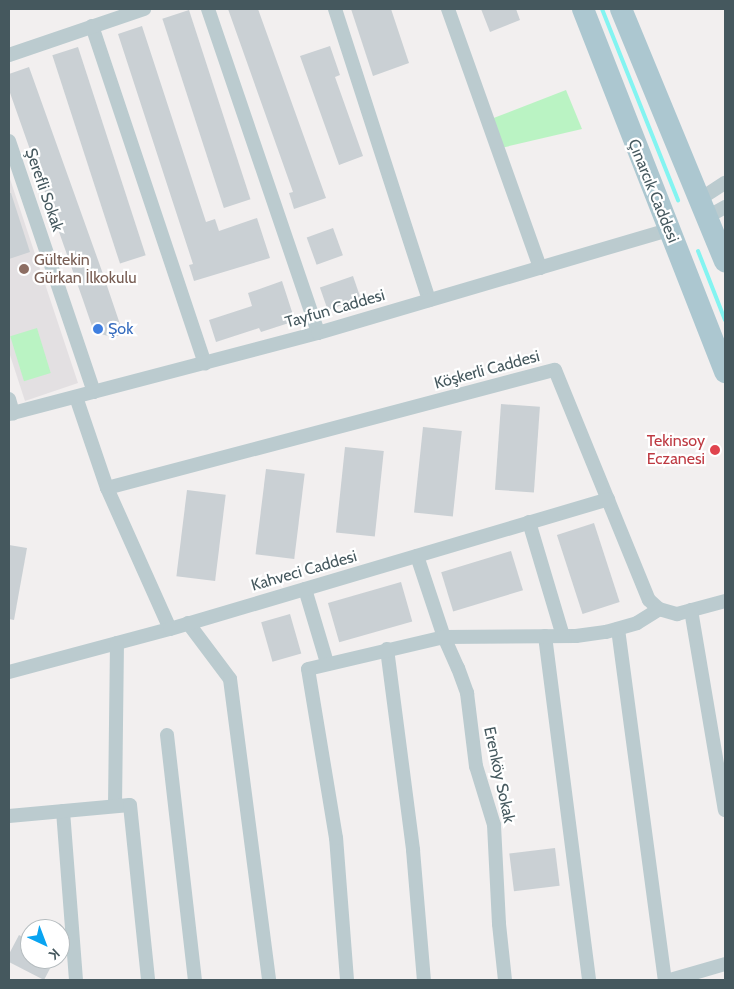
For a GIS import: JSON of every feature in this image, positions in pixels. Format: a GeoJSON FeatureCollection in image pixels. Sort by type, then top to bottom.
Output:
{"type":"FeatureCollection","features":[{"type":"Feature","properties":{"kind":"main road","name":"Çınarcık Caddesi"},"geometry":{"type":"LineString","coordinates":[[583,9],[725,372]]}},
{"type":"Feature","properties":{"kind":"main road"},"geometry":{"type":"LineString","coordinates":[[621,9],[711,208],[725,261]]}},
{"type":"Feature","properties":{"kind":"street"},"geometry":{"type":"LineString","coordinates":[[9,55],[144,9]]}},
{"type":"Feature","properties":{"kind":"street"},"geometry":{"type":"LineString","coordinates":[[208,9],[318,333]]}},
{"type":"Feature","properties":{"kind":"street"},"geometry":{"type":"LineString","coordinates":[[336,9],[429,300]]}},
{"type":"Feature","properties":{"kind":"street"},"geometry":{"type":"LineString","coordinates":[[448,9],[540,268]]}},
{"type":"Feature","properties":{"kind":"street"},"geometry":{"type":"LineString","coordinates":[[92,26],[205,364]]}},
{"type":"Feature","properties":{"kind":"street","name":"Şerefli Sokak"},"geometry":{"type":"LineString","coordinates":[[9,140],[94,392]]}},
{"type":"Feature","properties":{"kind":"street"},"geometry":{"type":"LineString","coordinates":[[711,208],[725,183]]}},
{"type":"Feature","properties":{"kind":"street","name":"Tayfun Caddesi"},"geometry":{"type":"LineString","coordinates":[[10,409],[76,397],[205,364],[318,333],[669,230]]}},
{"type":"Feature","properties":{"kind":"street","name":"Köşkerli Caddesi"},"geometry":{"type":"LineString","coordinates":[[107,488],[555,370],[645,594],[659,609]]}},
{"type":"Feature","properties":{"kind":"street"},"geometry":{"type":"LineString","coordinates":[[76,397],[107,488],[170,629]]}},
{"type":"Feature","properties":{"kind":"street","name":"Kahveci Caddesi"},"geometry":{"type":"LineString","coordinates":[[9,672],[188,624],[608,499]]}},
{"type":"Feature","properties":{"kind":"street"},"geometry":{"type":"LineString","coordinates":[[529,522],[563,636]]}},
{"type":"Feature","properties":{"kind":"street","name":"Erenköy Sokak"},"geometry":{"type":"LineString","coordinates":[[417,556],[444,637],[458,668],[466,693],[476,766],[494,825],[499,924],[506,980]]}},
{"type":"Feature","properties":{"kind":"street"},"geometry":{"type":"LineString","coordinates":[[305,589],[327,663]]}},
{"type":"Feature","properties":{"kind":"street"},"geometry":{"type":"LineString","coordinates":[[346,980],[336,838],[308,669],[444,637],[590,634],[618,629],[637,623],[659,609],[677,614],[725,601]]}},
{"type":"Feature","properties":{"kind":"street"},"geometry":{"type":"LineString","coordinates":[[691,610],[725,810]]}},
{"type":"Feature","properties":{"kind":"street"},"geometry":{"type":"LineString","coordinates":[[188,624],[230,679],[269,980]]}},
{"type":"Feature","properties":{"kind":"street"},"geometry":{"type":"LineString","coordinates":[[618,629],[673,980],[725,964],[725,968]]}},
{"type":"Feature","properties":{"kind":"street"},"geometry":{"type":"LineString","coordinates":[[545,636],[589,980]]}},
{"type":"Feature","properties":{"kind":"street"},"geometry":{"type":"LineString","coordinates":[[116,806],[117,643]]}},
{"type":"Feature","properties":{"kind":"street"},"geometry":{"type":"LineString","coordinates":[[387,649],[413,850],[424,980]]}},
{"type":"Feature","properties":{"kind":"street"},"geometry":{"type":"LineString","coordinates":[[167,735],[195,980]]}},
{"type":"Feature","properties":{"kind":"street"},"geometry":{"type":"LineString","coordinates":[[9,816],[130,805],[148,980]]}},
{"type":"Feature","properties":{"kind":"street"},"geometry":{"type":"LineString","coordinates":[[63,811],[76,980]]}},
{"type":"Feature","properties":{"kind":"shaded area","name":"Gültekin Gürkan İlkokulu"},"geometry":{"type":"Polygon","coordinates":[[[9,176],[78,383],[25,401],[9,352],[9,176]]]}},
{"type":"Feature","properties":{"kind":"green space"},"geometry":{"type":"Polygon","coordinates":[[[566,90],[582,129],[501,148],[491,119],[566,90]]]}},
{"type":"Feature","properties":{"kind":"green space"},"geometry":{"type":"Polygon","coordinates":[[[37,328],[51,373],[24,381],[10,336],[37,328]]]}},
{"type":"Feature","properties":{"kind":"building"},"geometry":{"type":"Polygon","coordinates":[[[228,9],[258,9],[326,198],[294,209],[289,193],[293,192],[228,9]]]}},
{"type":"Feature","properties":{"kind":"building"},"geometry":{"type":"Polygon","coordinates":[[[351,9],[391,9],[409,63],[373,76],[351,9]]]}},
{"type":"Feature","properties":{"kind":"building"},"geometry":{"type":"Polygon","coordinates":[[[481,9],[516,9],[520,20],[490,32],[481,9]]]}},
{"type":"Feature","properties":{"kind":"building"},"geometry":{"type":"Polygon","coordinates":[[[189,10],[250,199],[224,208],[162,19],[189,10]]]}},
{"type":"Feature","properties":{"kind":"building"},"geometry":{"type":"Polygon","coordinates":[[[142,26],[206,222],[215,219],[219,231],[257,218],[270,258],[194,281],[189,265],[193,264],[118,34],[142,26]]]}},
{"type":"Feature","properties":{"kind":"building"},"geometry":{"type":"Polygon","coordinates":[[[330,46],[340,75],[335,77],[363,156],[339,165],[300,56],[330,46]]]}},
{"type":"Feature","properties":{"kind":"building"},"geometry":{"type":"Polygon","coordinates":[[[78,47],[146,255],[120,264],[52,55],[78,47]]]}},
{"type":"Feature","properties":{"kind":"building"},"geometry":{"type":"Polygon","coordinates":[[[29,67],[124,336],[108,336],[94,332],[9,90],[9,74],[29,67]]]}},
{"type":"Feature","properties":{"kind":"building"},"geometry":{"type":"Polygon","coordinates":[[[9,193],[11,193],[30,252],[9,259],[9,193]]]}},
{"type":"Feature","properties":{"kind":"building"},"geometry":{"type":"Polygon","coordinates":[[[333,228],[343,255],[317,265],[307,238],[333,228]]]}},
{"type":"Feature","properties":{"kind":"building"},"geometry":{"type":"Polygon","coordinates":[[[353,276],[361,299],[328,310],[320,287],[353,276]]]}},
{"type":"Feature","properties":{"kind":"building"},"geometry":{"type":"Polygon","coordinates":[[[282,281],[295,321],[261,332],[259,328],[216,342],[209,320],[252,306],[248,293],[282,281]]]}},
{"type":"Feature","properties":{"kind":"building"},"geometry":{"type":"Polygon","coordinates":[[[501,404],[540,407],[534,493],[495,490],[501,404]]]}},
{"type":"Feature","properties":{"kind":"building"},"geometry":{"type":"Polygon","coordinates":[[[423,427],[462,431],[453,517],[414,513],[423,427]]]}},
{"type":"Feature","properties":{"kind":"building"},"geometry":{"type":"Polygon","coordinates":[[[345,447],[384,451],[375,537],[336,533],[345,447]]]}},
{"type":"Feature","properties":{"kind":"building"},"geometry":{"type":"Polygon","coordinates":[[[266,469],[305,474],[294,559],[256,554],[266,469]]]}},
{"type":"Feature","properties":{"kind":"building"},"geometry":{"type":"Polygon","coordinates":[[[187,490],[226,495],[215,581],[176,576],[187,490]]]}},
{"type":"Feature","properties":{"kind":"building"},"geometry":{"type":"Polygon","coordinates":[[[594,523],[620,602],[583,614],[557,535],[594,523]]]}},
{"type":"Feature","properties":{"kind":"building"},"geometry":{"type":"Polygon","coordinates":[[[9,545],[27,548],[14,620],[9,619],[9,545]]]}},
{"type":"Feature","properties":{"kind":"building"},"geometry":{"type":"Polygon","coordinates":[[[511,551],[523,590],[453,612],[441,572],[511,551]]]}},
{"type":"Feature","properties":{"kind":"building"},"geometry":{"type":"Polygon","coordinates":[[[401,582],[412,621],[339,642],[328,603],[401,582]]]}},
{"type":"Feature","properties":{"kind":"building"},"geometry":{"type":"Polygon","coordinates":[[[290,614],[301,653],[272,662],[261,622],[290,614]]]}},
{"type":"Feature","properties":{"kind":"building"},"geometry":{"type":"Polygon","coordinates":[[[555,848],[560,886],[514,891],[509,854],[555,848]]]}},
{"type":"Feature","properties":{"kind":"building"},"geometry":{"type":"Polygon","coordinates":[[[20,936],[20,968],[9,962],[9,954],[20,936]]]}},
{"type":"Feature","properties":{"kind":"building"},"geometry":{"type":"Polygon","coordinates":[[[23,969],[50,969],[44,980],[23,969]]]}},
{"type":"Feature","properties":{"kind":"waterway"},"geometry":{"type":"LineString","coordinates":[[602,9],[678,200]]}},
{"type":"Feature","properties":{"kind":"waterway"},"geometry":{"type":"LineString","coordinates":[[698,251],[725,320]]}},
{"type":"Feature","properties":{"kind":"place","name":"Gültekin Gürkan İlkokulu"},"geometry":{"type":"Point","coordinates":[24,269]}},
{"type":"Feature","properties":{"kind":"place","name":"Şok"},"geometry":{"type":"Point","coordinates":[98,329]}},
{"type":"Feature","properties":{"kind":"place","name":"Tekinsoy Eczanesi"},"geometry":{"type":"Point","coordinates":[715,450]}}]}
